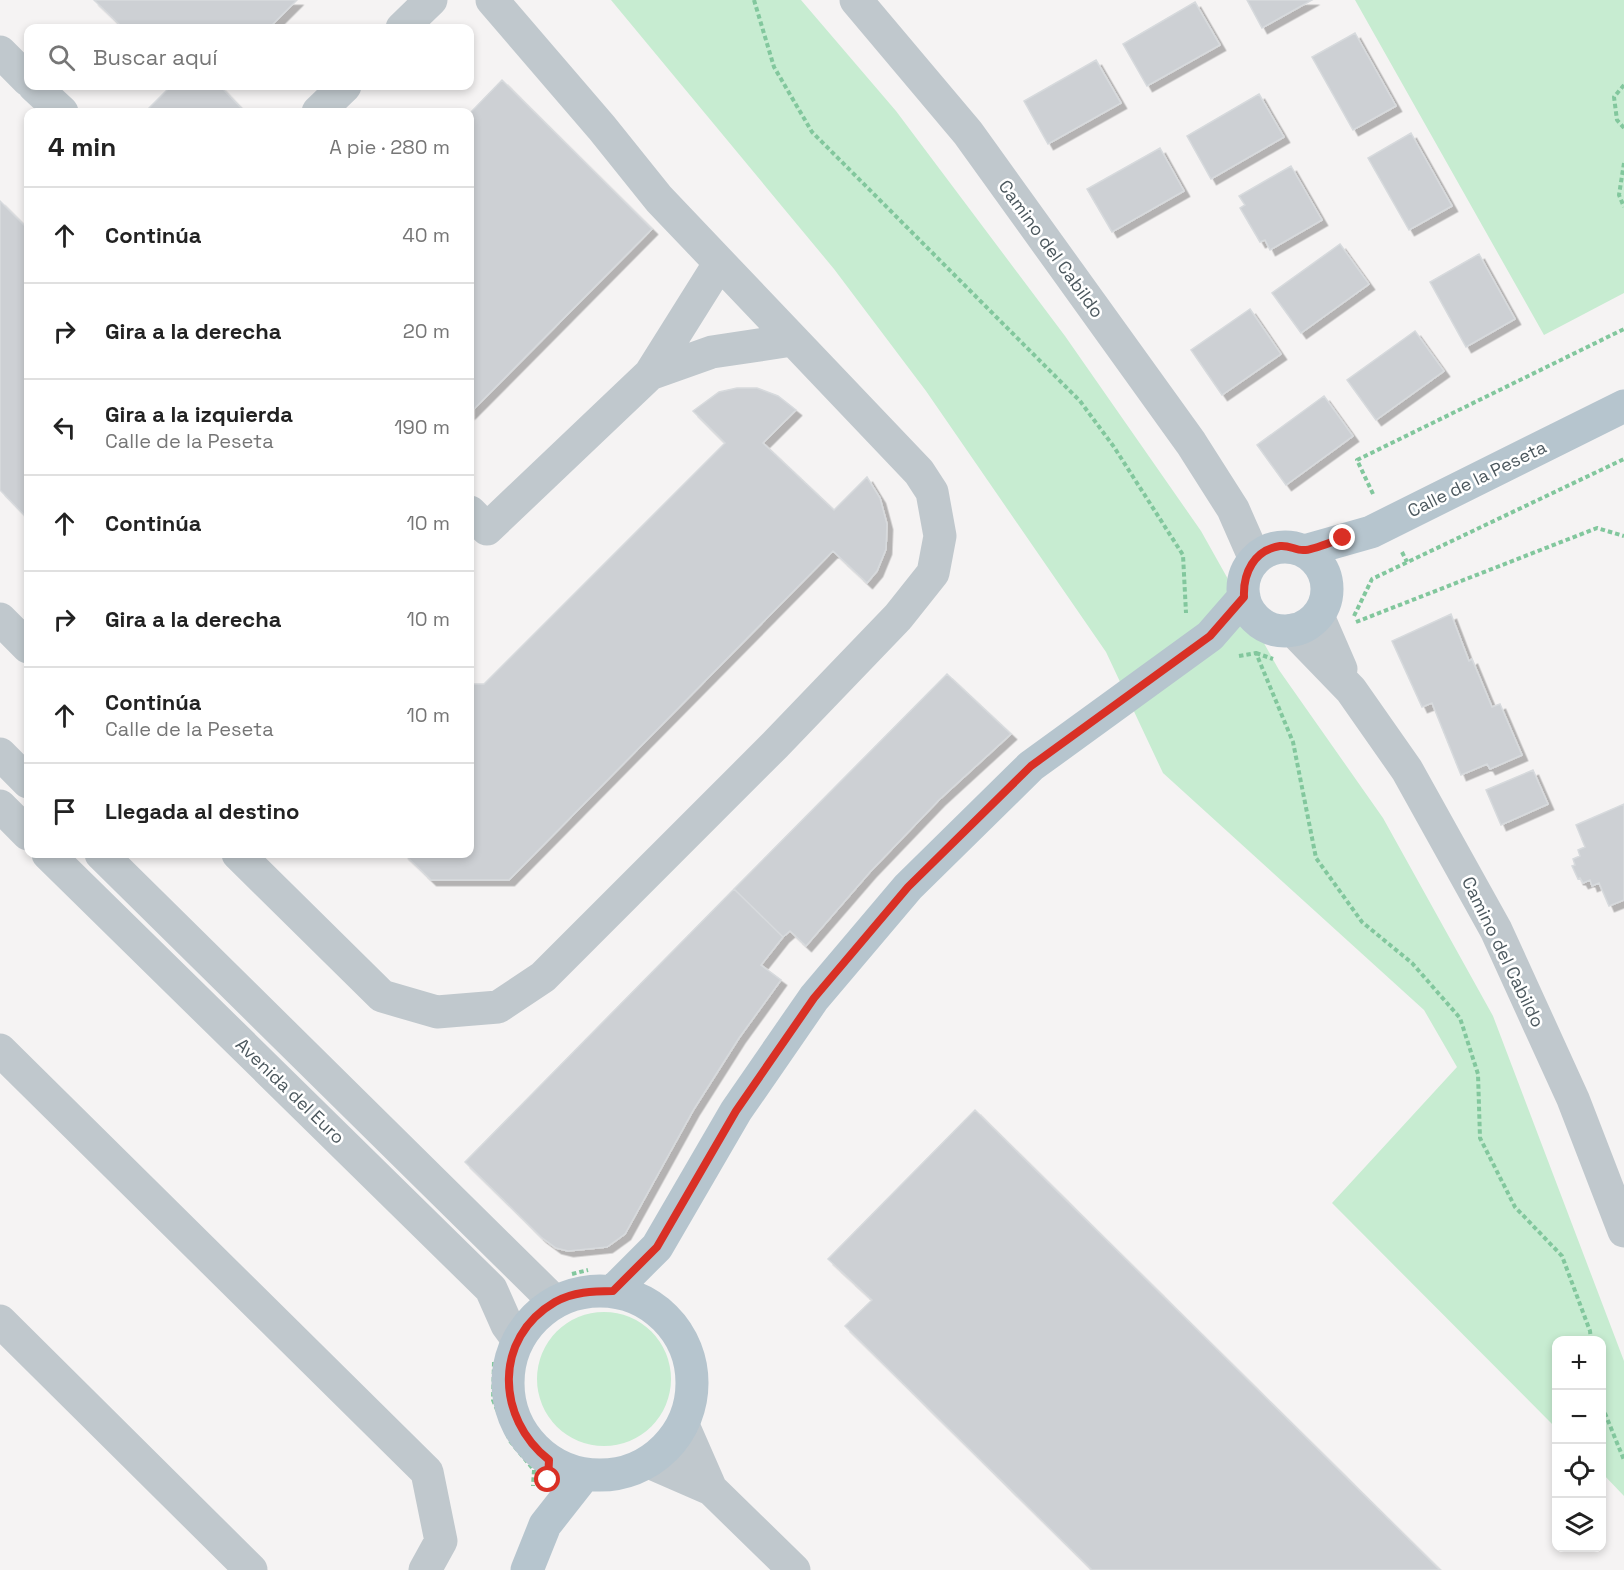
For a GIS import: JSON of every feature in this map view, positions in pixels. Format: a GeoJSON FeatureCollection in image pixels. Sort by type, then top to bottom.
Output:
{"type":"FeatureCollection","features":[{"type":"Feature","properties":{"kind":"main road","name":"Calle de la Peseta"},"geometry":{"type":"LineString","coordinates":[[1304,551],[1371,532],[1624,406]]}},
{"type":"Feature","properties":{"kind":"main road","name":"Calle de la Peseta"},"geometry":{"type":"LineString","coordinates":[[1326,577],[1371,532]]}},
{"type":"Feature","properties":{"kind":"main road"},"geometry":{"type":"LineString","coordinates":[[1281,546],[1304,551],[1314,557],[1326,577],[1328,590],[1325,604],[1306,623],[1281,631],[1270,628],[1251,609],[1245,577],[1249,567],[1263,554],[1281,546]]}},
{"type":"Feature","properties":{"kind":"main road"},"geometry":{"type":"LineString","coordinates":[[613,1291],[657,1247],[736,1111],[807,1007],[908,887],[1031,766],[1210,636],[1251,609]]}},
{"type":"Feature","properties":{"kind":"main road"},"geometry":{"type":"LineString","coordinates":[[652,1305],[657,1247]]}},
{"type":"Feature","properties":{"kind":"main road"},"geometry":{"type":"LineString","coordinates":[[542,1465],[585,1474],[607,1476],[623,1473],[649,1462],[668,1446],[683,1425],[692,1396],[691,1364],[678,1332],[652,1305],[633,1296],[613,1291],[582,1292],[555,1302],[534,1318],[507,1348],[511,1358],[508,1378],[512,1410],[542,1465],[545,1525]]}},
{"type":"Feature","properties":{"kind":"main road"},"geometry":{"type":"LineString","coordinates":[[527,1570],[545,1525],[585,1474]]}},
{"type":"Feature","properties":{"kind":"street"},"geometry":{"type":"LineString","coordinates":[[406,24],[431,0]]}},
{"type":"Feature","properties":{"kind":"street"},"geometry":{"type":"LineString","coordinates":[[242,858],[382,996],[437,1012],[498,1007],[543,977],[800,719],[898,617],[933,573],[939,536],[932,492],[920,472],[659,199],[602,128],[492,0]]}},
{"type":"Feature","properties":{"kind":"street","name":"Camino del Cabildo"},"geometry":{"type":"LineString","coordinates":[[856,0],[968,133],[1191,443],[1263,554]]}},
{"type":"Feature","properties":{"kind":"street"},"geometry":{"type":"LineString","coordinates":[[0,52],[24,76]]}},
{"type":"Feature","properties":{"kind":"street"},"geometry":{"type":"LineString","coordinates":[[38,90],[58,108]]}},
{"type":"Feature","properties":{"kind":"street"},"geometry":{"type":"LineString","coordinates":[[322,108],[341,90]]}},
{"type":"Feature","properties":{"kind":"street"},"geometry":{"type":"LineString","coordinates":[[474,516],[487,529],[650,374],[719,264]]}},
{"type":"Feature","properties":{"kind":"street"},"geometry":{"type":"LineString","coordinates":[[650,374],[712,352],[792,340]]}},
{"type":"Feature","properties":{"kind":"street"},"geometry":{"type":"LineString","coordinates":[[0,619],[24,643]]}},
{"type":"Feature","properties":{"kind":"street","name":"Camino del Cabildo"},"geometry":{"type":"LineString","coordinates":[[1306,623],[1407,770],[1496,930],[1573,1099],[1624,1231]]}},
{"type":"Feature","properties":{"kind":"street"},"geometry":{"type":"LineString","coordinates":[[0,754],[24,778]]}},
{"type":"Feature","properties":{"kind":"street"},"geometry":{"type":"LineString","coordinates":[[0,807],[24,830]]}},
{"type":"Feature","properties":{"kind":"street","name":"Avenida del Euro"},"geometry":{"type":"LineString","coordinates":[[52,858],[491,1289],[507,1325],[507,1348]]}},
{"type":"Feature","properties":{"kind":"street","name":"Avenida del Euro"},"geometry":{"type":"LineString","coordinates":[[105,858],[555,1302]]}},
{"type":"Feature","properties":{"kind":"street"},"geometry":{"type":"LineString","coordinates":[[0,1050],[428,1472],[441,1541],[425,1570]]}},
{"type":"Feature","properties":{"kind":"street"},"geometry":{"type":"LineString","coordinates":[[0,1321],[251,1570]]}},
{"type":"Feature","properties":{"kind":"street"},"geometry":{"type":"LineString","coordinates":[[683,1425],[711,1489]]}},
{"type":"Feature","properties":{"kind":"street"},"geometry":{"type":"LineString","coordinates":[[649,1462],[711,1489],[794,1570]]}},
{"type":"Feature","properties":{"kind":"path"},"geometry":{"type":"LineString","coordinates":[[1624,85],[1614,97],[1617,120],[1624,128]]}},
{"type":"Feature","properties":{"kind":"path"},"geometry":{"type":"LineString","coordinates":[[1624,163],[1619,195],[1624,207]]}},
{"type":"Feature","properties":{"kind":"path"},"geometry":{"type":"LineString","coordinates":[[1376,500],[1357,460],[1624,329]]}},
{"type":"Feature","properties":{"kind":"path"},"geometry":{"type":"LineString","coordinates":[[1624,459],[1372,579],[1349,625],[1597,528],[1624,536]]}},
{"type":"Feature","properties":{"kind":"path"},"geometry":{"type":"LineString","coordinates":[[507,1348],[492,1365],[493,1400],[510,1441],[542,1465]]}},
{"type":"Feature","properties":{"kind":"path"},"geometry":{"type":"LineString","coordinates":[[1606,1416],[1624,1460]]}},
{"type":"Feature","properties":{"kind":"green space"},"geometry":{"type":"Polygon","coordinates":[[[611,0],[801,0],[896,111],[1065,336],[1201,531],[1279,670],[1383,818],[1493,1016],[1624,1361],[1624,1496],[1606,1477],[1606,1336],[1552,1336],[1552,1424],[1332,1203],[1457,1067],[1424,1010],[1163,773],[1106,652],[926,391],[834,269],[611,0]]]}},
{"type":"Feature","properties":{"kind":"green space"},"geometry":{"type":"Polygon","coordinates":[[[1355,0],[1624,0],[1624,293],[1544,335],[1355,0]]]}},
{"type":"Feature","properties":{"kind":"green space"},"geometry":{"type":"Polygon","coordinates":[[[604,1312],[630,1317],[651,1332],[666,1353],[671,1379],[666,1405],[651,1426],[630,1441],[604,1446],[578,1441],[557,1426],[542,1405],[537,1379],[542,1353],[557,1332],[578,1317],[604,1312]]]}},
{"type":"Feature","properties":{"kind":"building"},"geometry":{"type":"Polygon","coordinates":[[[94,0],[297,0],[273,24],[119,24],[94,0]]]}},
{"type":"Feature","properties":{"kind":"building"},"geometry":{"type":"Polygon","coordinates":[[[1247,0],[1312,0],[1262,28],[1247,0]]]}},
{"type":"Feature","properties":{"kind":"building"},"geometry":{"type":"Polygon","coordinates":[[[1195,2],[1220,45],[1147,86],[1123,44],[1195,2]]]}},
{"type":"Feature","properties":{"kind":"building"},"geometry":{"type":"Polygon","coordinates":[[[1355,33],[1396,106],[1353,130],[1312,57],[1355,33]]]}},
{"type":"Feature","properties":{"kind":"building"},"geometry":{"type":"Polygon","coordinates":[[[1096,60],[1121,103],[1048,144],[1024,101],[1096,60]]]}},
{"type":"Feature","properties":{"kind":"building"},"geometry":{"type":"Polygon","coordinates":[[[502,80],[652,229],[474,409],[474,109],[502,80]]]}},
{"type":"Feature","properties":{"kind":"building"},"geometry":{"type":"Polygon","coordinates":[[[167,90],[224,90],[241,108],[149,108],[167,90]]]}},
{"type":"Feature","properties":{"kind":"building"},"geometry":{"type":"Polygon","coordinates":[[[1259,94],[1284,137],[1211,179],[1187,136],[1259,94]]]}},
{"type":"Feature","properties":{"kind":"building"},"geometry":{"type":"Polygon","coordinates":[[[1411,133],[1452,206],[1409,230],[1368,158],[1411,133]]]}},
{"type":"Feature","properties":{"kind":"building"},"geometry":{"type":"Polygon","coordinates":[[[1160,148],[1184,191],[1112,232],[1087,189],[1160,148]]]}},
{"type":"Feature","properties":{"kind":"building"},"geometry":{"type":"Polygon","coordinates":[[[1291,166],[1322,220],[1270,250],[1265,240],[1260,242],[1240,208],[1245,205],[1239,196],[1291,166]]]}},
{"type":"Feature","properties":{"kind":"building"},"geometry":{"type":"Polygon","coordinates":[[[0,201],[24,225],[24,515],[0,490],[0,201]]]}},
{"type":"Feature","properties":{"kind":"building"},"geometry":{"type":"Polygon","coordinates":[[[1340,244],[1369,284],[1301,333],[1272,293],[1340,244]]]}},
{"type":"Feature","properties":{"kind":"building"},"geometry":{"type":"Polygon","coordinates":[[[1479,254],[1515,319],[1466,347],[1430,282],[1479,254]]]}},
{"type":"Feature","properties":{"kind":"building"},"geometry":{"type":"Polygon","coordinates":[[[1250,309],[1281,354],[1222,395],[1191,350],[1250,309]]]}},
{"type":"Feature","properties":{"kind":"building"},"geometry":{"type":"Polygon","coordinates":[[[1415,331],[1444,371],[1376,420],[1347,380],[1415,331]]]}},
{"type":"Feature","properties":{"kind":"building"},"geometry":{"type":"Polygon","coordinates":[[[737,388],[757,388],[778,396],[796,410],[763,443],[834,510],[867,477],[880,498],[887,524],[886,549],[877,571],[867,583],[833,551],[509,880],[431,880],[408,858],[474,858],[474,684],[484,684],[725,443],[693,411],[719,392],[737,388]]]}},
{"type":"Feature","properties":{"kind":"building"},"geometry":{"type":"Polygon","coordinates":[[[1324,396],[1353,436],[1286,485],[1257,445],[1324,396]]]}},
{"type":"Feature","properties":{"kind":"building"},"geometry":{"type":"Polygon","coordinates":[[[1451,614],[1469,661],[1472,659],[1492,707],[1500,704],[1522,755],[1490,769],[1487,764],[1461,775],[1432,703],[1422,707],[1392,641],[1451,614]]]}},
{"type":"Feature","properties":{"kind":"building"},"geometry":{"type":"Polygon","coordinates":[[[947,674],[1011,734],[939,800],[870,872],[806,946],[790,931],[783,937],[734,889],[947,674]]]}},
{"type":"Feature","properties":{"kind":"building"},"geometry":{"type":"Polygon","coordinates":[[[1533,770],[1548,804],[1501,825],[1486,790],[1533,770]]]}},
{"type":"Feature","properties":{"kind":"building"},"geometry":{"type":"Polygon","coordinates":[[[1624,804],[1624,900],[1609,906],[1599,883],[1592,886],[1590,880],[1583,883],[1580,878],[1578,879],[1572,866],[1575,865],[1573,859],[1580,856],[1578,850],[1585,847],[1576,825],[1624,804]]]}},
{"type":"Feature","properties":{"kind":"building"},"geometry":{"type":"Polygon","coordinates":[[[734,889],[783,937],[761,965],[781,980],[739,1038],[694,1109],[625,1234],[607,1247],[568,1251],[556,1248],[541,1237],[465,1162],[734,889]]]}},
{"type":"Feature","properties":{"kind":"building"},"geometry":{"type":"Polygon","coordinates":[[[975,1110],[1440,1570],[1092,1570],[845,1326],[872,1300],[828,1259],[975,1110]]]}},
{"type":"Feature","properties":{"kind":"route"},"geometry":{"type":"LineString","coordinates":[[548,1480],[549,1460],[527,1439],[512,1410],[509,1395],[508,1378],[511,1358],[518,1340],[534,1318],[555,1302],[582,1292],[613,1291],[657,1247],[736,1111],[814,998],[908,887],[1031,766],[1210,636],[1244,597],[1243,587],[1249,567],[1262,553],[1281,546],[1304,551],[1343,538]]}}]}
